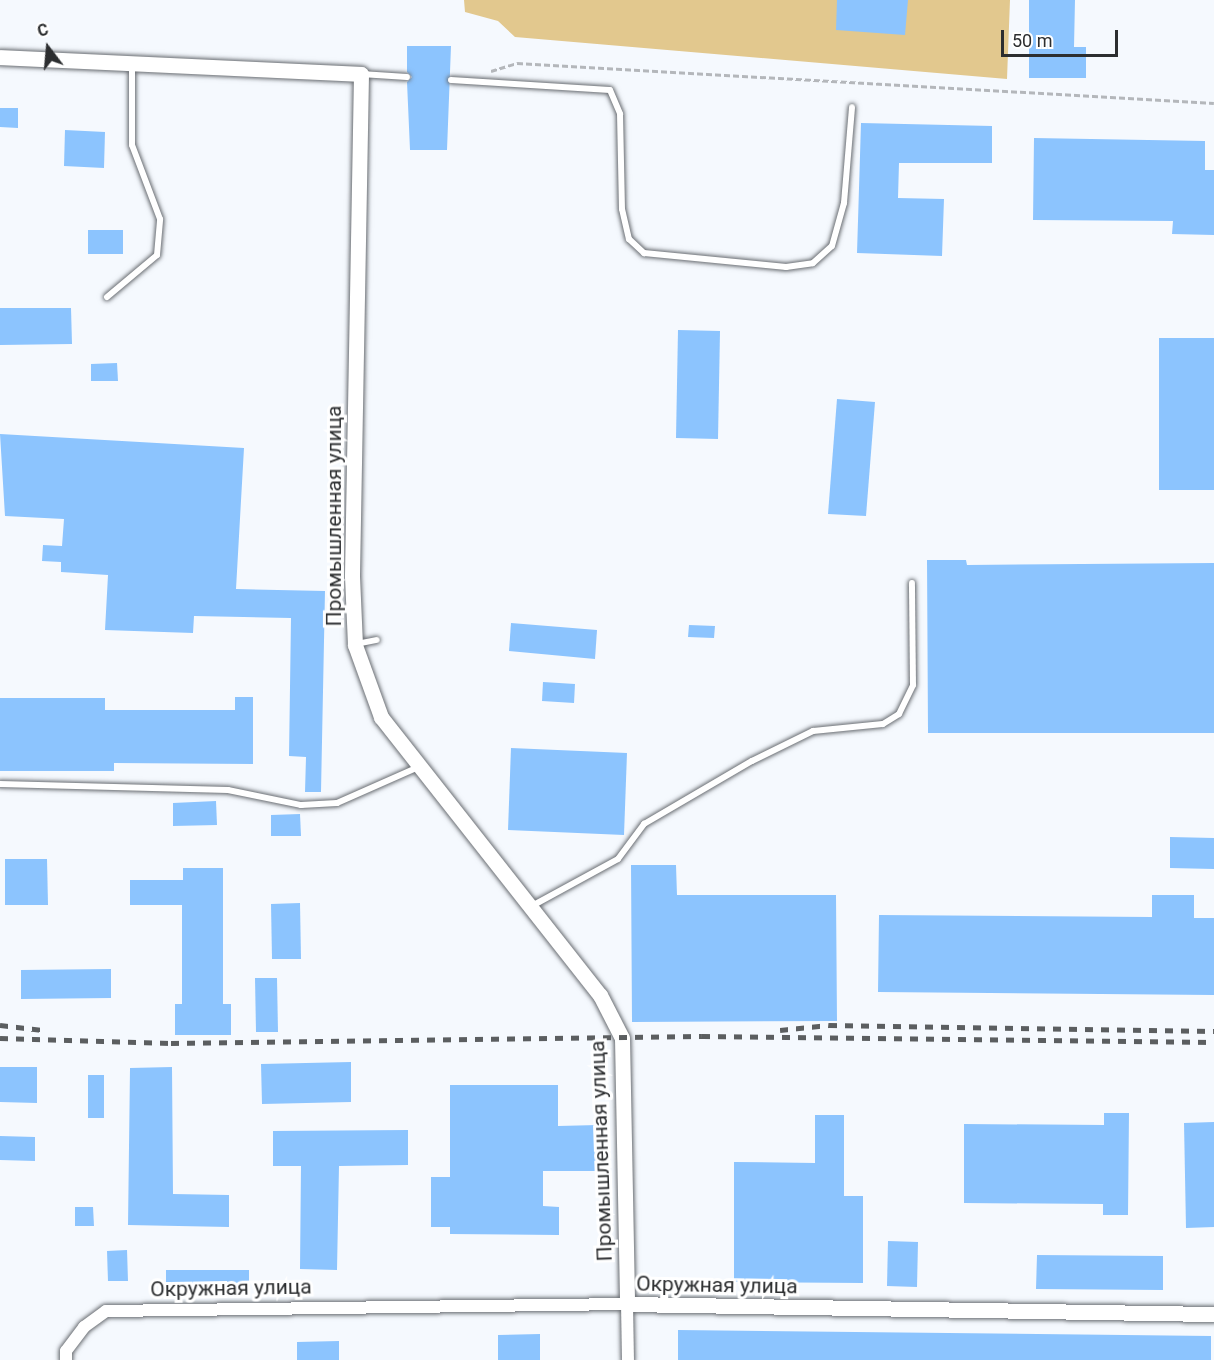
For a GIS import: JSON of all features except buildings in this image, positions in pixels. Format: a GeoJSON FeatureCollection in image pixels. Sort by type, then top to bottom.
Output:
{"type":"FeatureCollection","features":[{"type":"Feature","properties":{"kind":"street"},"geometry":{"type":"LineString","coordinates":[[0,57],[361,74]]}},
{"type":"Feature","properties":{"kind":"street","name":"Промышленная улица"},"geometry":{"type":"LineString","coordinates":[[361,74],[352,576],[355,645],[381,717],[416,768],[600,995],[621,1038],[627,1304]]}},
{"type":"Feature","properties":{"kind":"street"},"geometry":{"type":"LineString","coordinates":[[627,1304],[628,1360]]}},
{"type":"Feature","properties":{"kind":"street","name":"Окружная улица"},"geometry":{"type":"LineString","coordinates":[[66,1360],[66,1351],[84,1327],[106,1311],[627,1304],[1214,1314]]}},
{"type":"Feature","properties":{"kind":"lane"},"geometry":{"type":"LineString","coordinates":[[106,297],[158,255],[160,219],[132,145],[132,64]]}},
{"type":"Feature","properties":{"kind":"lane"},"geometry":{"type":"LineString","coordinates":[[361,74],[407,77]]}},
{"type":"Feature","properties":{"kind":"lane"},"geometry":{"type":"LineString","coordinates":[[451,80],[610,90],[620,114],[622,208],[629,239],[644,253],[786,267],[813,263],[832,246],[844,203],[852,108]]}},
{"type":"Feature","properties":{"kind":"lane"},"geometry":{"type":"LineString","coordinates":[[530,907],[618,860],[644,824],[752,761],[813,731],[883,724],[899,714],[913,685],[912,583]]}},
{"type":"Feature","properties":{"kind":"lane"},"geometry":{"type":"LineString","coordinates":[[355,645],[377,640]]}},
{"type":"Feature","properties":{"kind":"lane"},"geometry":{"type":"LineString","coordinates":[[0,784],[228,790],[313,804],[337,803],[416,768]]}},
{"type":"Feature","properties":{"kind":"path"},"geometry":{"type":"LineString","coordinates":[[464,80],[517,63],[1214,103]]}},
{"type":"Feature","properties":{"kind":"shaded area"},"geometry":{"type":"Polygon","coordinates":[[[464,0],[1010,0],[1007,79],[515,37],[498,21],[465,12],[464,0]]]}},
{"type":"Feature","properties":{"kind":"railway"},"geometry":{"type":"LineString","coordinates":[[0,1025],[43,1030]]}},
{"type":"Feature","properties":{"kind":"railway"},"geometry":{"type":"LineString","coordinates":[[780,1030],[829,1025],[1214,1031]]}},
{"type":"Feature","properties":{"kind":"railway"},"geometry":{"type":"LineString","coordinates":[[0,1038],[171,1043],[702,1036],[1214,1042]]}}]}
